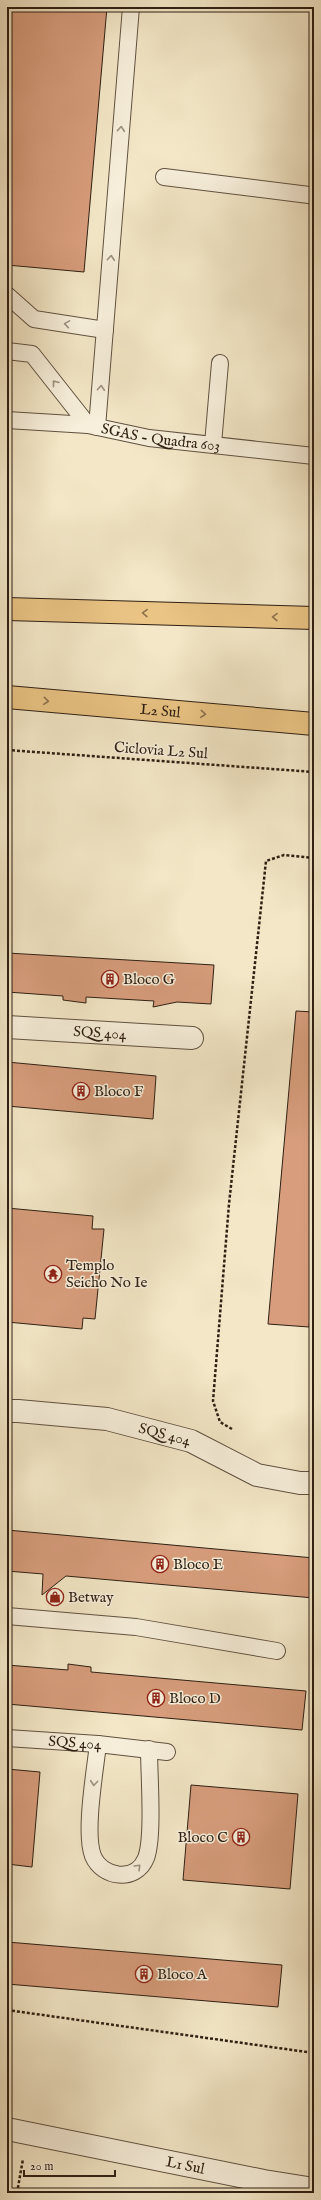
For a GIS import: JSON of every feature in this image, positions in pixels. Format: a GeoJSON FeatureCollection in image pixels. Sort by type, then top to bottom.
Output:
{"type":"FeatureCollection","features":[{"type":"Feature","properties":{"kind":"main road"},"geometry":{"type":"LineString","coordinates":[[7,609],[314,618]]}},
{"type":"Feature","properties":{"kind":"main road","name":"L2 Sul"},"geometry":{"type":"LineString","coordinates":[[7,697],[314,724]]}},
{"type":"Feature","properties":{"kind":"street","name":"SQS 404"},"geometry":{"type":"LineString","coordinates":[[7,1027],[192,1038]]}},
{"type":"Feature","properties":{"kind":"street","name":"SQS 404"},"geometry":{"type":"LineString","coordinates":[[7,1411],[18,1410],[107,1419],[191,1441],[257,1475],[300,1483],[314,1483]]}},
{"type":"Feature","properties":{"kind":"street","name":"L1 Sul"},"geometry":{"type":"LineString","coordinates":[[13,2131],[264,2187],[314,2189]]}},
{"type":"Feature","properties":{"kind":"lane"},"geometry":{"type":"LineString","coordinates":[[93,426],[105,330],[131,7]]}},
{"type":"Feature","properties":{"kind":"lane"},"geometry":{"type":"LineString","coordinates":[[164,177],[309,195]]}},
{"type":"Feature","properties":{"kind":"lane"},"geometry":{"type":"LineString","coordinates":[[7,295],[34,319],[105,330]]}},
{"type":"Feature","properties":{"kind":"lane"},"geometry":{"type":"LineString","coordinates":[[7,351],[32,354],[93,426]]}},
{"type":"Feature","properties":{"kind":"lane"},"geometry":{"type":"LineString","coordinates":[[213,444],[220,363]]}},
{"type":"Feature","properties":{"kind":"lane","name":"SGAS - Quadra 603"},"geometry":{"type":"LineString","coordinates":[[7,420],[93,426],[149,438],[314,456]]}},
{"type":"Feature","properties":{"kind":"lane"},"geometry":{"type":"LineString","coordinates":[[7,1616],[136,1627],[278,1651]]}},
{"type":"Feature","properties":{"kind":"lane","name":"SQS 404"},"geometry":{"type":"LineString","coordinates":[[7,1738],[98,1744],[167,1752]]}},
{"type":"Feature","properties":{"kind":"lane"},"geometry":{"type":"LineString","coordinates":[[98,1744],[90,1832],[94,1857],[107,1872],[126,1876],[138,1870],[146,1859],[149,1837],[149,1749]]}},
{"type":"Feature","properties":{"kind":"path","name":"Ciclovia L2 Sul"},"geometry":{"type":"LineString","coordinates":[[7,750],[314,772]]}},
{"type":"Feature","properties":{"kind":"path"},"geometry":{"type":"LineString","coordinates":[[234,1431],[220,1422],[213,1401],[229,1204],[266,861],[284,856],[314,858]]}},
{"type":"Feature","properties":{"kind":"path"},"geometry":{"type":"LineString","coordinates":[[7,2010],[314,2053]]}},
{"type":"Feature","properties":{"kind":"path"},"geometry":{"type":"LineString","coordinates":[[13,2131],[17,2193]]}},
{"type":"Feature","properties":{"kind":"building"},"geometry":{"type":"Polygon","coordinates":[[[7,7],[107,7],[84,272],[7,265],[7,7]]]}},
{"type":"Feature","properties":{"kind":"building","name":"Bloco G"},"geometry":{"type":"Polygon","coordinates":[[[7,953],[214,965],[211,1004],[177,1002],[153,1007],[154,1001],[86,997],[86,1003],[63,1000],[63,996],[7,992],[7,953]]]}},
{"type":"Feature","properties":{"kind":"building"},"geometry":{"type":"Polygon","coordinates":[[[296,1011],[314,1012],[314,1273],[309,1327],[268,1324],[296,1011]]]}},
{"type":"Feature","properties":{"kind":"building","name":"Bloco F"},"geometry":{"type":"Polygon","coordinates":[[[7,1062],[156,1076],[153,1119],[7,1106],[7,1062]]]}},
{"type":"Feature","properties":{"kind":"building","name":"Templo Seicho No Ie"},"geometry":{"type":"Polygon","coordinates":[[[7,1208],[93,1216],[92,1229],[104,1229],[95,1319],[83,1318],[82,1329],[7,1322],[7,1208]]]}},
{"type":"Feature","properties":{"kind":"building","name":"Bloco E"},"geometry":{"type":"Polygon","coordinates":[[[7,1530],[314,1558],[314,1598],[66,1576],[42,1595],[43,1574],[7,1571],[7,1530]]]}},
{"type":"Feature","properties":{"kind":"building","name":"Bloco D"},"geometry":{"type":"Polygon","coordinates":[[[68,1664],[91,1667],[91,1672],[306,1691],[302,1730],[7,1704],[7,1665],[68,1670],[68,1664]]]}},
{"type":"Feature","properties":{"kind":"building"},"geometry":{"type":"Polygon","coordinates":[[[7,1769],[40,1772],[32,1867],[7,1864],[7,1769]]]}},
{"type":"Feature","properties":{"kind":"building","name":"Bloco C"},"geometry":{"type":"Polygon","coordinates":[[[191,1785],[298,1794],[290,1889],[183,1880],[191,1785]]]}},
{"type":"Feature","properties":{"kind":"building","name":"Bloco A"},"geometry":{"type":"Polygon","coordinates":[[[7,1942],[282,1965],[278,2007],[7,1984],[7,1942]]]}},
{"type":"Feature","properties":{"kind":"place","name":"Bloco G"},"geometry":{"type":"Point","coordinates":[110,979]}},
{"type":"Feature","properties":{"kind":"place","name":"Bloco F"},"geometry":{"type":"Point","coordinates":[81,1091]}},
{"type":"Feature","properties":{"kind":"place","name":"Templo Seicho No Ie"},"geometry":{"type":"Point","coordinates":[53,1274]}},
{"type":"Feature","properties":{"kind":"place","name":"Bloco E"},"geometry":{"type":"Point","coordinates":[160,1564]}},
{"type":"Feature","properties":{"kind":"place","name":"Betway"},"geometry":{"type":"Point","coordinates":[55,1597]}},
{"type":"Feature","properties":{"kind":"place","name":"Bloco D"},"geometry":{"type":"Point","coordinates":[156,1698]}},
{"type":"Feature","properties":{"kind":"place","name":"Bloco C"},"geometry":{"type":"Point","coordinates":[241,1837]}},
{"type":"Feature","properties":{"kind":"place","name":"Bloco A"},"geometry":{"type":"Point","coordinates":[144,1974]}}]}
